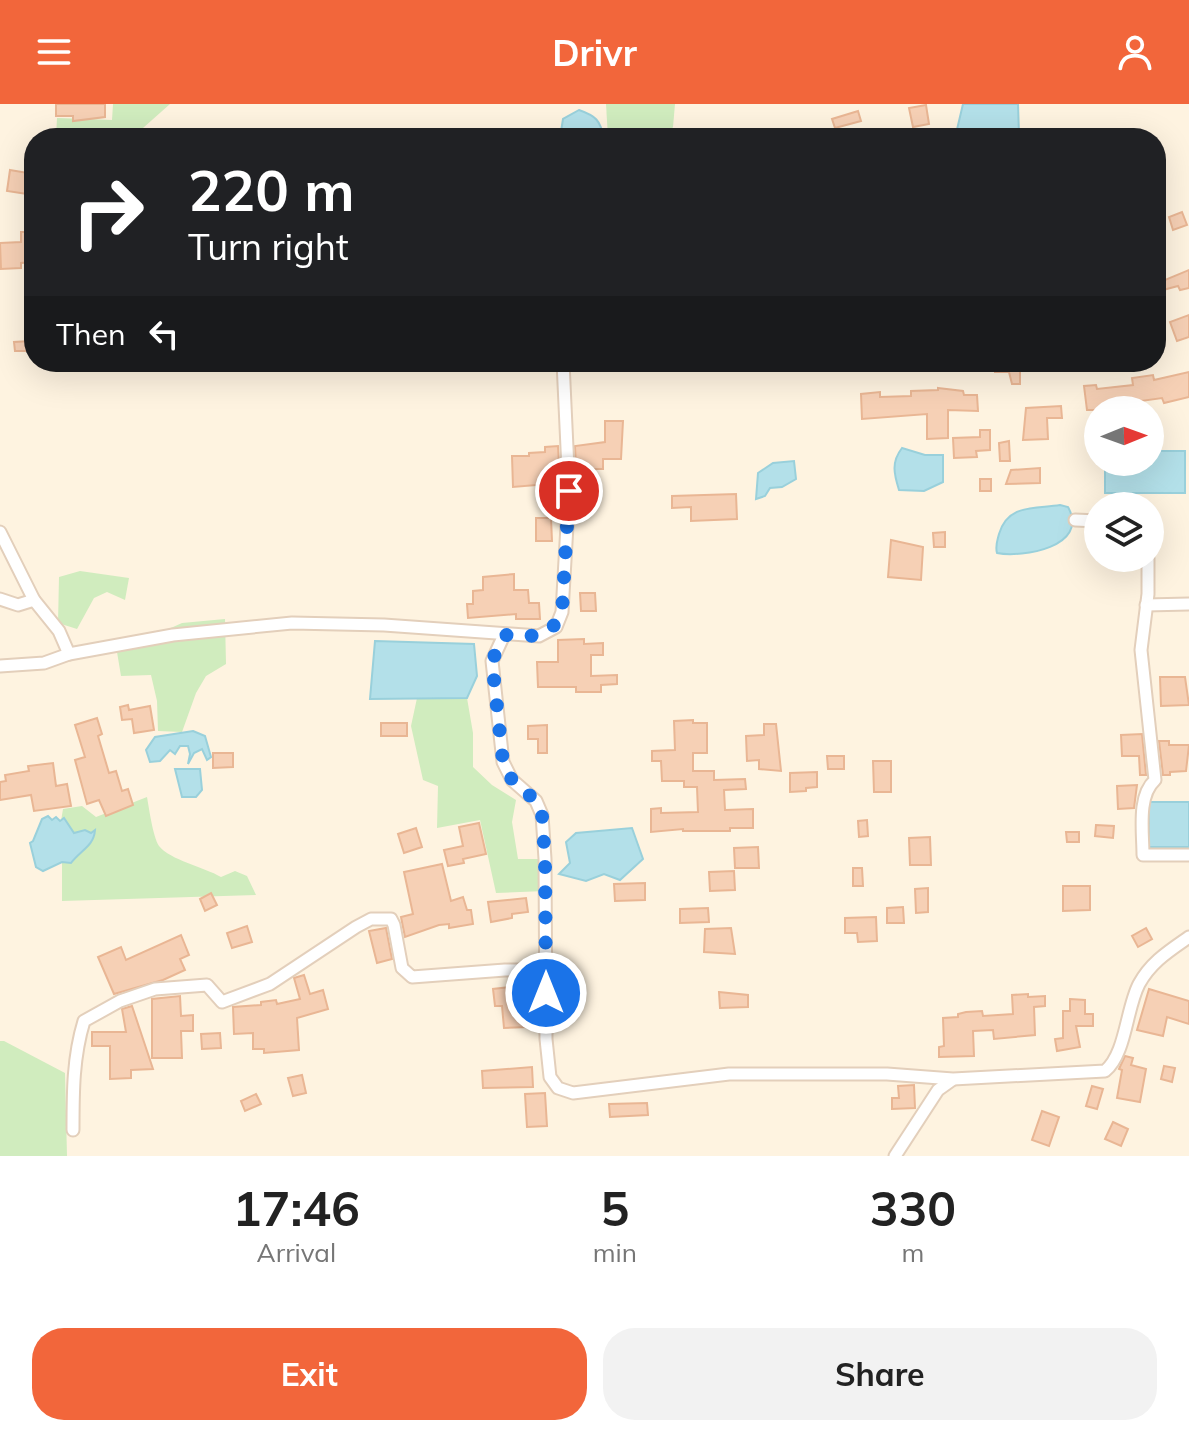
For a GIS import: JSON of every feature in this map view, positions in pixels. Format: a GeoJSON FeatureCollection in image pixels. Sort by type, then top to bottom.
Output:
{"type":"FeatureCollection","features":[{"type":"Feature","properties":{"kind":"street"},"geometry":{"type":"LineString","coordinates":[[0,666],[44,663],[69,654],[173,635],[292,623],[384,625],[539,636],[556,627],[562,612],[569,491],[563,372]]}},
{"type":"Feature","properties":{"kind":"street"},"geometry":{"type":"LineString","coordinates":[[1075,520],[1084,520]]}},
{"type":"Feature","properties":{"kind":"street"},"geometry":{"type":"LineString","coordinates":[[0,532],[34,600],[59,631],[69,654]]}},
{"type":"Feature","properties":{"kind":"street"},"geometry":{"type":"LineString","coordinates":[[1147,572],[1141,650],[1155,780],[1148,787],[1144,805],[1143,855],[1189,855]]}},
{"type":"Feature","properties":{"kind":"street"},"geometry":{"type":"LineString","coordinates":[[0,599],[18,605],[34,600]]}},
{"type":"Feature","properties":{"kind":"street"},"geometry":{"type":"LineString","coordinates":[[1146,605],[1189,604]]}},
{"type":"Feature","properties":{"kind":"street"},"geometry":{"type":"LineString","coordinates":[[504,635],[492,661],[503,762],[512,780],[536,801],[542,815],[546,1039],[550,1077],[558,1088],[573,1093],[729,1074],[887,1074],[953,1079],[1105,1071],[1114,1064],[1132,1003],[1145,975],[1156,960],[1189,937]]}},
{"type":"Feature","properties":{"kind":"street"},"geometry":{"type":"LineString","coordinates":[[73,1130],[74,1071],[84,1021],[120,1001],[155,989],[207,985],[222,1002],[270,984],[371,919],[391,919],[402,968],[412,977],[546,970]]}},
{"type":"Feature","properties":{"kind":"street"},"geometry":{"type":"LineString","coordinates":[[895,1156],[938,1090],[953,1079]]}},
{"type":"Feature","properties":{"kind":"green space"},"geometry":{"type":"Polygon","coordinates":[[[113,104],[170,104],[143,128],[56,128],[57,118],[112,120],[113,104]]]}},
{"type":"Feature","properties":{"kind":"green space"},"geometry":{"type":"Polygon","coordinates":[[[606,104],[675,104],[672,128],[607,128],[606,104]]]}},
{"type":"Feature","properties":{"kind":"green space"},"geometry":{"type":"Polygon","coordinates":[[[80,571],[129,578],[125,600],[107,592],[94,598],[77,629],[58,623],[59,577],[80,571]]]}},
{"type":"Feature","properties":{"kind":"green space"},"geometry":{"type":"Polygon","coordinates":[[[225,619],[226,664],[206,676],[196,693],[182,732],[158,731],[157,701],[151,675],[121,676],[117,652],[182,623],[225,619]]]}},
{"type":"Feature","properties":{"kind":"green space"},"geometry":{"type":"Polygon","coordinates":[[[417,698],[467,698],[473,733],[473,767],[492,785],[516,800],[512,822],[518,859],[545,859],[545,891],[496,893],[480,820],[437,828],[438,786],[423,780],[411,726],[417,698]]]}},
{"type":"Feature","properties":{"kind":"green space"},"geometry":{"type":"Polygon","coordinates":[[[147,797],[155,836],[164,851],[221,877],[235,871],[247,876],[256,895],[62,901],[62,862],[91,833],[74,833],[61,821],[63,809],[82,806],[96,817],[147,797]]]}},
{"type":"Feature","properties":{"kind":"green space"},"geometry":{"type":"Polygon","coordinates":[[[0,1041],[65,1073],[67,1156],[0,1156],[0,1041]]]}},
{"type":"Feature","properties":{"kind":"water"},"geometry":{"type":"Polygon","coordinates":[[[963,104],[1018,104],[1019,128],[957,128],[963,104]]]}},
{"type":"Feature","properties":{"kind":"water"},"geometry":{"type":"Polygon","coordinates":[[[579,110],[590,114],[601,128],[562,128],[563,119],[579,110]]]}},
{"type":"Feature","properties":{"kind":"water"},"geometry":{"type":"Polygon","coordinates":[[[902,448],[925,455],[943,455],[943,482],[924,491],[899,490],[894,468],[902,448]]]}},
{"type":"Feature","properties":{"kind":"water"},"geometry":{"type":"Polygon","coordinates":[[[1164,451],[1185,451],[1185,493],[1105,492],[1105,476],[1164,476],[1164,451]]]}},
{"type":"Feature","properties":{"kind":"water"},"geometry":{"type":"Polygon","coordinates":[[[794,461],[796,479],[782,487],[770,488],[765,496],[756,499],[758,473],[773,463],[794,461]]]}},
{"type":"Feature","properties":{"kind":"water"},"geometry":{"type":"Polygon","coordinates":[[[1060,505],[1068,507],[1072,521],[1070,532],[1062,540],[1050,547],[1022,554],[997,553],[999,534],[1009,517],[1023,510],[1060,505]]]}},
{"type":"Feature","properties":{"kind":"water"},"geometry":{"type":"Polygon","coordinates":[[[375,641],[474,644],[477,676],[467,698],[370,699],[375,641]]]}},
{"type":"Feature","properties":{"kind":"water"},"geometry":{"type":"Polygon","coordinates":[[[193,731],[205,736],[211,757],[207,760],[202,749],[194,753],[188,764],[188,746],[180,746],[175,754],[170,750],[160,761],[150,762],[146,750],[155,737],[193,731]]]}},
{"type":"Feature","properties":{"kind":"water"},"geometry":{"type":"Polygon","coordinates":[[[175,769],[200,769],[202,790],[196,797],[182,797],[175,769]]]}},
{"type":"Feature","properties":{"kind":"water"},"geometry":{"type":"Polygon","coordinates":[[[1149,802],[1189,802],[1189,847],[1149,847],[1149,802]]]}},
{"type":"Feature","properties":{"kind":"water"},"geometry":{"type":"Polygon","coordinates":[[[48,816],[60,821],[64,818],[74,833],[85,830],[91,833],[95,830],[90,844],[71,863],[62,862],[43,871],[36,867],[30,843],[42,819],[48,816]]]}},
{"type":"Feature","properties":{"kind":"water"},"geometry":{"type":"Polygon","coordinates":[[[632,828],[643,859],[620,880],[604,874],[586,881],[559,874],[570,863],[566,842],[576,833],[632,828]]]}},
{"type":"Feature","properties":{"kind":"building"},"geometry":{"type":"Polygon","coordinates":[[[56,104],[105,104],[105,117],[73,121],[73,116],[56,116],[56,104]]]}},
{"type":"Feature","properties":{"kind":"building"},"geometry":{"type":"Polygon","coordinates":[[[926,105],[929,124],[913,127],[909,108],[926,105]]]}},
{"type":"Feature","properties":{"kind":"building"},"geometry":{"type":"Polygon","coordinates":[[[858,111],[861,121],[835,128],[832,119],[858,111]]]}},
{"type":"Feature","properties":{"kind":"building"},"geometry":{"type":"Polygon","coordinates":[[[10,170],[24,172],[24,194],[7,191],[10,170]]]}},
{"type":"Feature","properties":{"kind":"building"},"geometry":{"type":"Polygon","coordinates":[[[1182,212],[1187,225],[1173,230],[1169,217],[1182,212]]]}},
{"type":"Feature","properties":{"kind":"building"},"geometry":{"type":"Polygon","coordinates":[[[21,232],[24,232],[24,263],[21,263],[21,268],[1,269],[0,243],[21,242],[21,232]]]}},
{"type":"Feature","properties":{"kind":"building"},"geometry":{"type":"Polygon","coordinates":[[[1189,270],[1189,288],[1180,290],[1178,286],[1166,289],[1166,280],[1189,270]]]}},
{"type":"Feature","properties":{"kind":"building"},"geometry":{"type":"Polygon","coordinates":[[[1189,315],[1189,337],[1177,341],[1170,322],[1189,315]]]}},
{"type":"Feature","properties":{"kind":"building"},"geometry":{"type":"Polygon","coordinates":[[[24,341],[24,351],[15,351],[14,342],[24,341]]]}},
{"type":"Feature","properties":{"kind":"building"},"geometry":{"type":"Polygon","coordinates":[[[1009,372],[1020,372],[1020,384],[1012,384],[1009,372]]]}},
{"type":"Feature","properties":{"kind":"building"},"geometry":{"type":"Polygon","coordinates":[[[1189,372],[1189,397],[1164,403],[1164,396],[1085,396],[1084,386],[1096,385],[1097,389],[1133,385],[1132,378],[1153,375],[1154,380],[1189,372]]]}},
{"type":"Feature","properties":{"kind":"building"},"geometry":{"type":"Polygon","coordinates":[[[938,388],[977,395],[978,411],[948,410],[948,438],[927,439],[927,414],[862,419],[861,394],[880,392],[880,397],[911,396],[911,391],[938,388]]]}},
{"type":"Feature","properties":{"kind":"building"},"geometry":{"type":"Polygon","coordinates":[[[1061,406],[1062,418],[1047,418],[1048,439],[1023,440],[1026,408],[1061,406]]]}},
{"type":"Feature","properties":{"kind":"building"},"geometry":{"type":"Polygon","coordinates":[[[605,421],[623,421],[621,459],[603,459],[603,469],[586,469],[587,487],[577,487],[575,446],[605,442],[605,421]]]}},
{"type":"Feature","properties":{"kind":"building"},"geometry":{"type":"Polygon","coordinates":[[[980,430],[990,430],[990,450],[976,451],[977,457],[954,458],[953,438],[980,437],[980,430]]]}},
{"type":"Feature","properties":{"kind":"building"},"geometry":{"type":"Polygon","coordinates":[[[1009,441],[1010,461],[1000,461],[999,443],[1009,441]]]}},
{"type":"Feature","properties":{"kind":"building"},"geometry":{"type":"Polygon","coordinates":[[[558,446],[560,483],[513,487],[512,456],[529,456],[529,453],[545,452],[545,447],[558,446]]]}},
{"type":"Feature","properties":{"kind":"building"},"geometry":{"type":"Polygon","coordinates":[[[1040,468],[1040,483],[1006,484],[1011,470],[1040,468]]]}},
{"type":"Feature","properties":{"kind":"building"},"geometry":{"type":"Polygon","coordinates":[[[980,479],[991,479],[991,491],[980,491],[980,479]]]}},
{"type":"Feature","properties":{"kind":"building"},"geometry":{"type":"Polygon","coordinates":[[[736,494],[737,519],[691,521],[691,507],[672,508],[672,496],[736,494]]]}},
{"type":"Feature","properties":{"kind":"building"},"geometry":{"type":"Polygon","coordinates":[[[536,518],[551,518],[552,541],[536,541],[536,518]]]}},
{"type":"Feature","properties":{"kind":"building"},"geometry":{"type":"Polygon","coordinates":[[[945,532],[945,547],[934,547],[933,533],[945,532]]]}},
{"type":"Feature","properties":{"kind":"building"},"geometry":{"type":"Polygon","coordinates":[[[891,540],[923,547],[921,580],[888,577],[891,540]]]}},
{"type":"Feature","properties":{"kind":"building"},"geometry":{"type":"Polygon","coordinates":[[[514,574],[514,590],[528,590],[529,603],[539,603],[540,619],[516,619],[516,614],[468,618],[467,604],[473,604],[473,591],[483,590],[483,577],[514,574]]]}},
{"type":"Feature","properties":{"kind":"building"},"geometry":{"type":"Polygon","coordinates":[[[580,593],[595,593],[596,611],[581,611],[580,593]]]}},
{"type":"Feature","properties":{"kind":"building"},"geometry":{"type":"Polygon","coordinates":[[[584,639],[584,644],[603,643],[603,655],[591,655],[591,676],[617,675],[617,684],[601,685],[601,692],[576,692],[576,687],[538,687],[537,662],[558,662],[558,640],[584,639]]]}},
{"type":"Feature","properties":{"kind":"building"},"geometry":{"type":"Polygon","coordinates":[[[1160,677],[1185,677],[1189,705],[1161,706],[1160,677]]]}},
{"type":"Feature","properties":{"kind":"building"},"geometry":{"type":"Polygon","coordinates":[[[128,705],[129,710],[150,706],[154,730],[134,733],[132,719],[122,720],[120,707],[128,705]]]}},
{"type":"Feature","properties":{"kind":"building"},"geometry":{"type":"Polygon","coordinates":[[[97,718],[102,734],[98,736],[109,773],[116,771],[122,791],[128,789],[133,805],[106,816],[99,800],[87,804],[75,760],[85,757],[75,725],[97,718]]]}},
{"type":"Feature","properties":{"kind":"building"},"geometry":{"type":"Polygon","coordinates":[[[693,720],[693,723],[707,723],[707,753],[693,753],[693,771],[714,771],[714,780],[745,779],[746,789],[724,790],[725,810],[753,809],[753,828],[651,832],[651,809],[661,808],[661,813],[698,812],[697,787],[684,787],[684,781],[662,781],[661,761],[652,761],[652,751],[675,750],[674,721],[693,720]]]}},
{"type":"Feature","properties":{"kind":"building"},"geometry":{"type":"Polygon","coordinates":[[[381,723],[407,723],[407,736],[381,736],[381,723]]]}},
{"type":"Feature","properties":{"kind":"building"},"geometry":{"type":"Polygon","coordinates":[[[764,724],[776,724],[781,771],[759,769],[759,760],[747,761],[746,736],[764,735],[764,724]]]}},
{"type":"Feature","properties":{"kind":"building"},"geometry":{"type":"Polygon","coordinates":[[[547,725],[547,753],[538,753],[538,739],[528,739],[528,726],[547,725]]]}},
{"type":"Feature","properties":{"kind":"building"},"geometry":{"type":"Polygon","coordinates":[[[1142,734],[1146,775],[1140,775],[1139,756],[1122,756],[1121,735],[1142,734]]]}},
{"type":"Feature","properties":{"kind":"building"},"geometry":{"type":"Polygon","coordinates":[[[1159,741],[1169,741],[1169,745],[1189,745],[1186,771],[1163,775],[1159,741]]]}},
{"type":"Feature","properties":{"kind":"building"},"geometry":{"type":"Polygon","coordinates":[[[213,753],[233,753],[233,767],[213,768],[213,753]]]}},
{"type":"Feature","properties":{"kind":"building"},"geometry":{"type":"Polygon","coordinates":[[[827,756],[844,756],[844,769],[828,769],[827,756]]]}},
{"type":"Feature","properties":{"kind":"building"},"geometry":{"type":"Polygon","coordinates":[[[873,761],[891,761],[891,792],[874,792],[873,761]]]}},
{"type":"Feature","properties":{"kind":"building"},"geometry":{"type":"Polygon","coordinates":[[[53,763],[56,786],[67,784],[71,806],[34,811],[31,795],[0,800],[0,782],[6,781],[5,775],[29,771],[28,766],[53,763]]]}},
{"type":"Feature","properties":{"kind":"building"},"geometry":{"type":"Polygon","coordinates":[[[817,772],[817,787],[790,792],[790,773],[817,772]]]}},
{"type":"Feature","properties":{"kind":"building"},"geometry":{"type":"Polygon","coordinates":[[[1137,785],[1134,808],[1118,809],[1117,786],[1137,785]]]}},
{"type":"Feature","properties":{"kind":"building"},"geometry":{"type":"Polygon","coordinates":[[[867,820],[868,836],[859,837],[858,821],[867,820]]]}},
{"type":"Feature","properties":{"kind":"building"},"geometry":{"type":"Polygon","coordinates":[[[479,823],[486,854],[448,866],[444,850],[463,846],[459,827],[479,823]]]}},
{"type":"Feature","properties":{"kind":"building"},"geometry":{"type":"Polygon","coordinates":[[[1096,825],[1114,826],[1113,838],[1095,836],[1096,825]]]}},
{"type":"Feature","properties":{"kind":"building"},"geometry":{"type":"Polygon","coordinates":[[[416,828],[422,847],[404,853],[398,834],[416,828]]]}},
{"type":"Feature","properties":{"kind":"building"},"geometry":{"type":"Polygon","coordinates":[[[1066,832],[1079,832],[1079,842],[1067,842],[1066,832]]]}},
{"type":"Feature","properties":{"kind":"building"},"geometry":{"type":"Polygon","coordinates":[[[930,837],[931,865],[910,865],[909,838],[930,837]]]}},
{"type":"Feature","properties":{"kind":"building"},"geometry":{"type":"Polygon","coordinates":[[[758,847],[759,868],[735,868],[734,848],[758,847]]]}},
{"type":"Feature","properties":{"kind":"building"},"geometry":{"type":"Polygon","coordinates":[[[442,864],[451,901],[463,897],[467,910],[471,910],[473,924],[449,928],[449,924],[439,925],[405,937],[401,917],[413,914],[404,872],[442,864]]]}},
{"type":"Feature","properties":{"kind":"building"},"geometry":{"type":"Polygon","coordinates":[[[853,868],[862,868],[863,886],[853,886],[853,868]]]}},
{"type":"Feature","properties":{"kind":"building"},"geometry":{"type":"Polygon","coordinates":[[[734,871],[735,890],[710,891],[709,872],[734,871]]]}},
{"type":"Feature","properties":{"kind":"building"},"geometry":{"type":"Polygon","coordinates":[[[645,883],[645,900],[615,901],[614,884],[645,883]]]}},
{"type":"Feature","properties":{"kind":"building"},"geometry":{"type":"Polygon","coordinates":[[[1063,886],[1090,886],[1090,910],[1063,911],[1063,886]]]}},
{"type":"Feature","properties":{"kind":"building"},"geometry":{"type":"Polygon","coordinates":[[[928,888],[928,912],[916,913],[915,889],[928,888]]]}},
{"type":"Feature","properties":{"kind":"building"},"geometry":{"type":"Polygon","coordinates":[[[211,893],[217,905],[205,911],[200,899],[211,893]]]}},
{"type":"Feature","properties":{"kind":"building"},"geometry":{"type":"Polygon","coordinates":[[[526,898],[528,912],[491,922],[488,902],[526,898]]]}},
{"type":"Feature","properties":{"kind":"building"},"geometry":{"type":"Polygon","coordinates":[[[903,907],[904,923],[887,923],[887,908],[903,907]]]}},
{"type":"Feature","properties":{"kind":"building"},"geometry":{"type":"Polygon","coordinates":[[[708,908],[709,922],[680,923],[680,909],[708,908]]]}},
{"type":"Feature","properties":{"kind":"building"},"geometry":{"type":"Polygon","coordinates":[[[876,917],[877,941],[858,942],[857,933],[845,933],[845,918],[876,917]]]}},
{"type":"Feature","properties":{"kind":"building"},"geometry":{"type":"Polygon","coordinates":[[[247,926],[252,942],[232,948],[227,933],[247,926]]]}},
{"type":"Feature","properties":{"kind":"building"},"geometry":{"type":"Polygon","coordinates":[[[386,928],[392,959],[377,963],[369,931],[386,928]]]}},
{"type":"Feature","properties":{"kind":"building"},"geometry":{"type":"Polygon","coordinates":[[[731,928],[735,954],[704,952],[705,929],[731,928]]]}},
{"type":"Feature","properties":{"kind":"building"},"geometry":{"type":"Polygon","coordinates":[[[1146,928],[1152,939],[1138,947],[1132,936],[1146,928]]]}},
{"type":"Feature","properties":{"kind":"building"},"geometry":{"type":"Polygon","coordinates":[[[181,935],[189,955],[180,959],[185,970],[163,980],[114,994],[98,957],[121,947],[126,960],[181,935]]]}},
{"type":"Feature","properties":{"kind":"building"},"geometry":{"type":"Polygon","coordinates":[[[304,975],[310,994],[323,990],[328,1009],[297,1018],[299,1050],[264,1053],[264,1049],[253,1049],[253,1033],[234,1034],[233,1007],[300,999],[294,978],[304,975]]]}},
{"type":"Feature","properties":{"kind":"building"},"geometry":{"type":"Polygon","coordinates":[[[537,984],[537,1004],[526,1005],[528,1027],[504,1028],[502,1006],[495,1006],[493,989],[537,984]]]}},
{"type":"Feature","properties":{"kind":"building"},"geometry":{"type":"Polygon","coordinates":[[[1149,989],[1189,1001],[1189,1024],[1167,1017],[1163,1036],[1137,1030],[1149,989]]]}},
{"type":"Feature","properties":{"kind":"building"},"geometry":{"type":"Polygon","coordinates":[[[719,992],[748,995],[748,1007],[720,1008],[719,992]]]}},
{"type":"Feature","properties":{"kind":"building"},"geometry":{"type":"Polygon","coordinates":[[[1028,994],[1028,997],[1045,996],[1045,1006],[1034,1007],[1035,1035],[994,1039],[993,1030],[973,1031],[974,1056],[939,1057],[939,1047],[944,1046],[943,1018],[982,1011],[983,1016],[1013,1014],[1012,995],[1028,994]]]}},
{"type":"Feature","properties":{"kind":"building"},"geometry":{"type":"Polygon","coordinates":[[[180,996],[181,1016],[193,1015],[193,1031],[181,1031],[182,1058],[152,1058],[152,999],[180,996]]]}},
{"type":"Feature","properties":{"kind":"building"},"geometry":{"type":"Polygon","coordinates":[[[1070,999],[1085,1000],[1085,1014],[1093,1014],[1093,1026],[1076,1026],[1080,1047],[1057,1051],[1055,1039],[1063,1038],[1063,1011],[1070,1011],[1070,999]]]}},
{"type":"Feature","properties":{"kind":"building"},"geometry":{"type":"Polygon","coordinates":[[[132,1006],[153,1069],[131,1070],[131,1078],[110,1079],[110,1046],[92,1046],[92,1032],[126,1032],[122,1009],[132,1006]]]}},
{"type":"Feature","properties":{"kind":"building"},"geometry":{"type":"Polygon","coordinates":[[[220,1033],[221,1048],[202,1049],[201,1034],[220,1033]]]}},
{"type":"Feature","properties":{"kind":"building"},"geometry":{"type":"Polygon","coordinates":[[[1125,1056],[1133,1058],[1131,1065],[1146,1069],[1140,1102],[1117,1098],[1122,1070],[1119,1069],[1125,1056]]]}},
{"type":"Feature","properties":{"kind":"building"},"geometry":{"type":"Polygon","coordinates":[[[1164,1066],[1175,1068],[1172,1082],[1161,1079],[1164,1066]]]}},
{"type":"Feature","properties":{"kind":"building"},"geometry":{"type":"Polygon","coordinates":[[[532,1067],[533,1087],[483,1088],[482,1071],[532,1067]]]}},
{"type":"Feature","properties":{"kind":"building"},"geometry":{"type":"Polygon","coordinates":[[[302,1075],[306,1093],[293,1096],[288,1078],[302,1075]]]}},
{"type":"Feature","properties":{"kind":"building"},"geometry":{"type":"Polygon","coordinates":[[[914,1085],[915,1108],[892,1109],[892,1098],[899,1098],[898,1086],[914,1085]]]}},
{"type":"Feature","properties":{"kind":"building"},"geometry":{"type":"Polygon","coordinates":[[[1092,1086],[1103,1089],[1097,1109],[1086,1106],[1092,1086]]]}},
{"type":"Feature","properties":{"kind":"building"},"geometry":{"type":"Polygon","coordinates":[[[545,1093],[547,1126],[527,1127],[525,1094],[545,1093]]]}},
{"type":"Feature","properties":{"kind":"building"},"geometry":{"type":"Polygon","coordinates":[[[256,1094],[261,1104],[245,1111],[241,1101],[256,1094]]]}},
{"type":"Feature","properties":{"kind":"building"},"geometry":{"type":"Polygon","coordinates":[[[647,1103],[648,1115],[610,1117],[609,1104],[647,1103]]]}},
{"type":"Feature","properties":{"kind":"building"},"geometry":{"type":"Polygon","coordinates":[[[1042,1111],[1059,1117],[1049,1146],[1032,1140],[1042,1111]]]}},
{"type":"Feature","properties":{"kind":"building"},"geometry":{"type":"Polygon","coordinates":[[[1113,1122],[1128,1129],[1121,1146],[1105,1139],[1113,1122]]]}},
{"type":"Feature","properties":{"kind":"route"},"geometry":{"type":"LineString","coordinates":[[546,993],[542,815],[536,801],[512,780],[503,762],[492,661],[504,635],[539,636],[556,627],[562,612],[569,491]]}}]}
